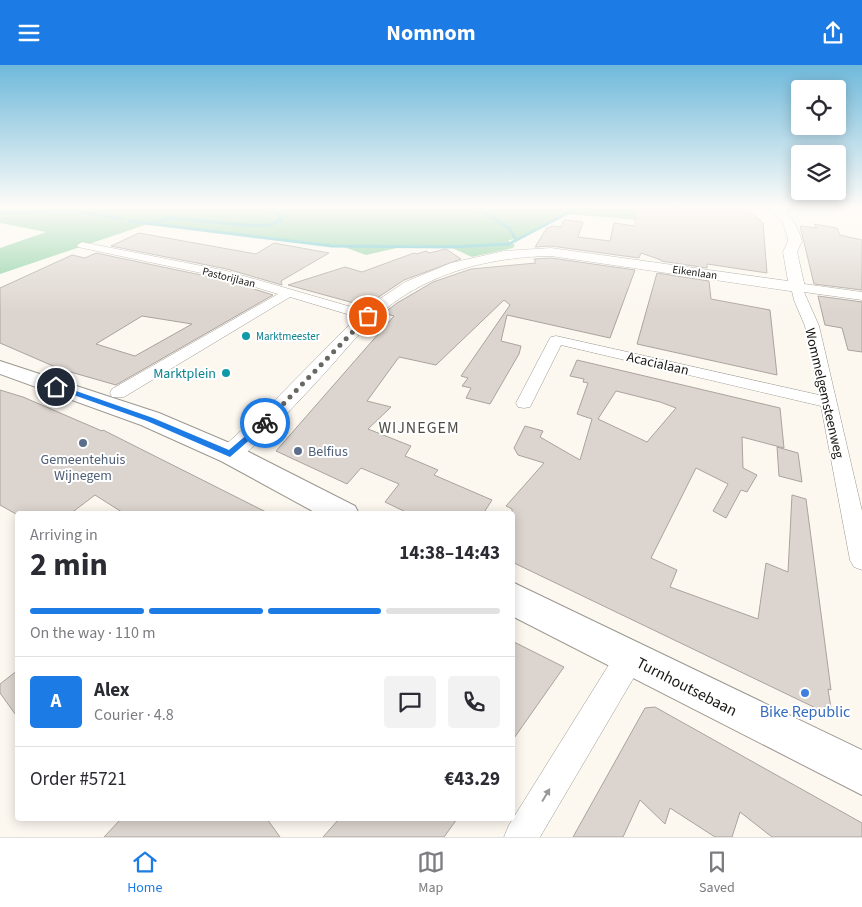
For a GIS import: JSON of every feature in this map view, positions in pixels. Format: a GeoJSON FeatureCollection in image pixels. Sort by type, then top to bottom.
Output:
{"type":"FeatureCollection","features":[{"type":"Feature","properties":{"kind":"main road"},"geometry":{"type":"LineString","coordinates":[[0,367],[150,419],[230,454],[338,511]]}},
{"type":"Feature","properties":{"kind":"main road","name":"Turnhoutsebaan"},"geometry":{"type":"LineString","coordinates":[[515,600],[862,773]]}},
{"type":"Feature","properties":{"kind":"street","name":"Wommelgemsteenweg"},"geometry":{"type":"LineString","coordinates":[[795,242],[790,252],[800,300],[812,326],[862,560]]}},
{"type":"Feature","properties":{"kind":"street","name":"Pastorijlaan"},"geometry":{"type":"LineString","coordinates":[[82,245],[227,275],[288,293]]}},
{"type":"Feature","properties":{"kind":"street","name":"Eikenlaan"},"geometry":{"type":"LineString","coordinates":[[368,316],[397,293],[426,277],[466,263],[526,253],[570,255],[798,287]]}},
{"type":"Feature","properties":{"kind":"street"},"geometry":{"type":"LineString","coordinates":[[798,287],[862,296]]}},
{"type":"Feature","properties":{"kind":"street"},"geometry":{"type":"LineString","coordinates":[[118,393],[288,293],[368,316],[261,427],[230,454]]}},
{"type":"Feature","properties":{"kind":"street","name":"Acacialaan"},"geometry":{"type":"LineString","coordinates":[[524,403],[556,340],[828,403]]}},
{"type":"Feature","properties":{"kind":"street"},"geometry":{"type":"LineString","coordinates":[[521,837],[630,657]]}},
{"type":"Feature","properties":{"kind":"green space"},"geometry":{"type":"Polygon","coordinates":[[[17,242],[95,242],[0,274],[0,248],[17,242]]]}},
{"type":"Feature","properties":{"kind":"green space"},"geometry":{"type":"Polygon","coordinates":[[[306,242],[509,242],[515,245],[513,248],[472,257],[450,247],[410,245],[366,255],[341,246],[306,242]]]}},
{"type":"Feature","properties":{"kind":"building"},"geometry":{"type":"Polygon","coordinates":[[[120,242],[189,242],[256,254],[274,243],[329,253],[281,281],[282,285],[227,269],[111,246],[120,242]]]}},
{"type":"Feature","properties":{"kind":"building"},"geometry":{"type":"Polygon","coordinates":[[[538,242],[765,242],[767,273],[707,264],[707,268],[661,261],[641,253],[639,258],[551,246],[535,247],[538,242]]]}},
{"type":"Feature","properties":{"kind":"building"},"geometry":{"type":"Polygon","coordinates":[[[804,242],[862,242],[862,290],[814,284],[804,242]]]}},
{"type":"Feature","properties":{"kind":"building"},"geometry":{"type":"Polygon","coordinates":[[[446,249],[461,259],[404,280],[365,306],[288,285],[345,267],[362,272],[414,253],[426,251],[429,253],[446,249]]]}},
{"type":"Feature","properties":{"kind":"building"},"geometry":{"type":"Polygon","coordinates":[[[96,253],[225,280],[273,295],[116,385],[60,369],[0,343],[0,288],[72,255],[85,258],[96,253]],[[142,316],[96,344],[135,356],[192,324],[142,316]]]}},
{"type":"Feature","properties":{"kind":"building"},"geometry":{"type":"Polygon","coordinates":[[[551,258],[635,270],[610,338],[507,315],[501,341],[521,346],[519,354],[490,404],[466,398],[471,388],[462,386],[468,378],[461,376],[510,305],[504,300],[436,365],[399,357],[367,401],[391,407],[368,429],[411,446],[405,456],[438,470],[434,475],[492,500],[485,511],[404,511],[385,502],[399,484],[361,468],[347,484],[276,451],[394,316],[384,313],[397,303],[433,282],[471,269],[536,263],[534,259],[551,258]]]}},
{"type":"Feature","properties":{"kind":"building"},"geometry":{"type":"Polygon","coordinates":[[[657,273],[709,281],[711,299],[770,310],[777,375],[637,344],[657,273]]]}},
{"type":"Feature","properties":{"kind":"building"},"geometry":{"type":"Polygon","coordinates":[[[818,296],[862,302],[862,352],[848,350],[842,328],[825,325],[818,296]]]}},
{"type":"Feature","properties":{"kind":"building"},"geometry":{"type":"Polygon","coordinates":[[[577,360],[780,408],[784,448],[742,437],[743,468],[757,475],[747,492],[741,490],[726,518],[713,511],[728,484],[696,468],[651,558],[677,570],[670,587],[758,619],[766,563],[788,572],[792,495],[806,499],[831,690],[828,689],[831,708],[825,706],[824,712],[515,563],[515,511],[506,506],[544,463],[518,455],[514,448],[525,426],[543,431],[540,437],[580,460],[592,419],[577,414],[588,383],[583,382],[584,379],[570,376],[577,360]],[[616,391],[598,419],[647,442],[676,408],[616,391]]]}},
{"type":"Feature","properties":{"kind":"building"},"geometry":{"type":"Polygon","coordinates":[[[0,390],[23,397],[103,430],[264,511],[120,511],[95,495],[74,511],[15,511],[15,513],[0,505],[0,390]]]}},
{"type":"Feature","properties":{"kind":"building"},"geometry":{"type":"Polygon","coordinates":[[[777,447],[798,453],[802,482],[779,476],[777,447]]]}},
{"type":"Feature","properties":{"kind":"building"},"geometry":{"type":"Polygon","coordinates":[[[515,642],[564,667],[515,737],[515,642]]]}},
{"type":"Feature","properties":{"kind":"building"},"geometry":{"type":"Polygon","coordinates":[[[15,672],[15,714],[0,693],[0,684],[15,672]]]}},
{"type":"Feature","properties":{"kind":"building"},"geometry":{"type":"Polygon","coordinates":[[[655,707],[862,823],[862,837],[772,837],[740,812],[732,837],[715,837],[670,808],[665,824],[640,800],[623,837],[573,837],[645,708],[655,707]]]}},
{"type":"Feature","properties":{"kind":"building"},"geometry":{"type":"Polygon","coordinates":[[[119,821],[268,821],[280,837],[104,837],[119,821]]]}},
{"type":"Feature","properties":{"kind":"building"},"geometry":{"type":"Polygon","coordinates":[[[337,821],[456,821],[444,837],[323,837],[337,821]]]}},
{"type":"Feature","properties":{"kind":"waterway"},"geometry":{"type":"LineString","coordinates":[[300,242],[332,246],[450,247],[509,244],[513,242]]}},
{"type":"Feature","properties":{"kind":"way so far"},"geometry":{"type":"LineString","coordinates":[[265,423],[368,316]]}},
{"type":"Feature","properties":{"kind":"place","name":"Marktmeester"},"geometry":{"type":"Point","coordinates":[246,336]}},
{"type":"Feature","properties":{"kind":"place","name":"Marktplein"},"geometry":{"type":"Point","coordinates":[226,373]}},
{"type":"Feature","properties":{"kind":"place","name":"Gemeentehuis Wijnegem"},"geometry":{"type":"Point","coordinates":[83,443]}},
{"type":"Feature","properties":{"kind":"place","name":"Belfius"},"geometry":{"type":"Point","coordinates":[298,451]}},
{"type":"Feature","properties":{"kind":"place","name":"Bike Republic"},"geometry":{"type":"Point","coordinates":[805,693]}},
{"type":"Feature","properties":{"kind":"district","name":"WIJNEGEM"},"geometry":{"type":"Point","coordinates":[419,427]}},
{"type":"Feature","properties":{"kind":"route"},"geometry":{"type":"LineString","coordinates":[[56,387],[150,419],[230,454],[256,433],[265,423]]}}]}
